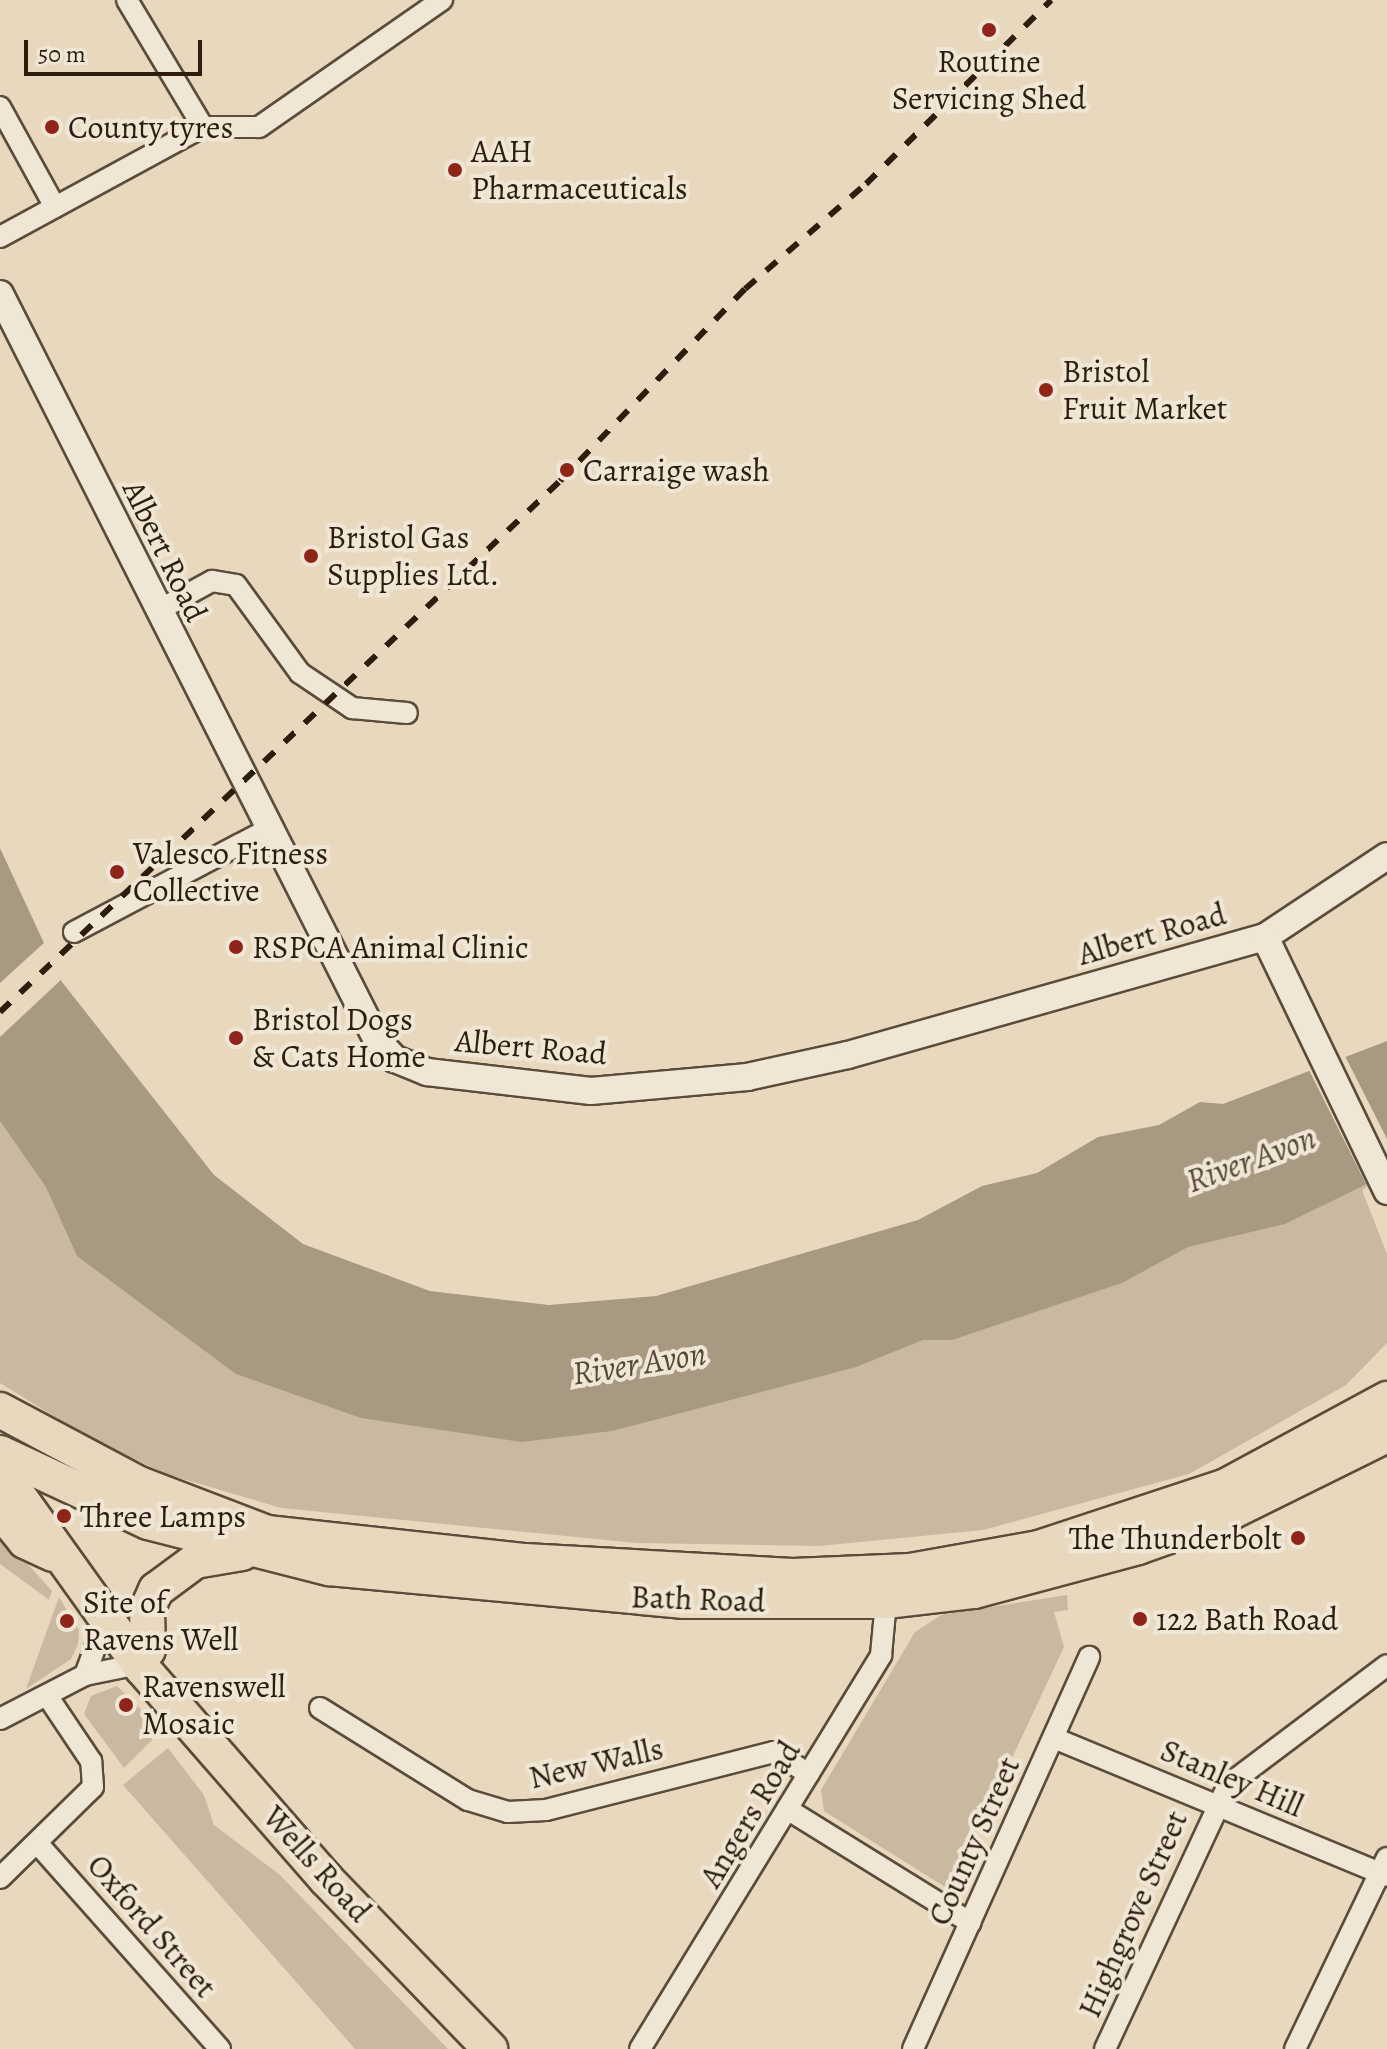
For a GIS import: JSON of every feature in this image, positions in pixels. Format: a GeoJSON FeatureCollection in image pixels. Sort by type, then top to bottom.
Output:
{"type":"FeatureCollection","features":[{"type":"Feature","properties":{"kind":"highway","name":"Bath Road"},"geometry":{"type":"LineString","coordinates":[[1226,1486],[1387,1380]]}},
{"type":"Feature","properties":{"kind":"highway","name":"Bath Road"},"geometry":{"type":"LineString","coordinates":[[0,1410],[139,1484],[267,1533],[525,1561],[793,1576],[910,1571],[1039,1548],[1226,1486],[1387,1399]]}},
{"type":"Feature","properties":{"kind":"highway","name":"Bath Road"},"geometry":{"type":"LineString","coordinates":[[0,1453],[148,1522],[250,1553],[522,1589],[733,1603],[886,1601],[974,1591],[1138,1547],[1217,1519],[1387,1436]]}},
{"type":"Feature","properties":{"kind":"highway","name":"Wells Road"},"geometry":{"type":"LineString","coordinates":[[0,1470],[90,1590],[105,1621],[147,1662],[327,1880],[490,2049]]}},
{"type":"Feature","properties":{"kind":"highway"},"geometry":{"type":"LineString","coordinates":[[0,1510],[25,1541],[68,1561]]}},
{"type":"Feature","properties":{"kind":"highway"},"geometry":{"type":"LineString","coordinates":[[147,1662],[144,1628],[156,1590],[195,1561],[250,1553]]}},
{"type":"Feature","properties":{"kind":"highway","name":"Wells Road"},"geometry":{"type":"LineString","coordinates":[[90,1590],[108,1598],[147,1662]]}},
{"type":"Feature","properties":{"kind":"street"},"geometry":{"type":"LineString","coordinates":[[127,0],[203,127]]}},
{"type":"Feature","properties":{"kind":"street"},"geometry":{"type":"LineString","coordinates":[[0,237],[203,127],[259,127],[442,0]]}},
{"type":"Feature","properties":{"kind":"street"},"geometry":{"type":"LineString","coordinates":[[0,107],[55,207]]}},
{"type":"Feature","properties":{"kind":"street","name":"Albert Road"},"geometry":{"type":"LineString","coordinates":[[0,294],[267,830],[377,1040],[395,1059],[427,1072],[576,1089],[747,1077],[848,1055],[1265,937],[1387,856]]}},
{"type":"Feature","properties":{"kind":"street"},"geometry":{"type":"LineString","coordinates":[[157,611],[212,581],[236,585],[300,673],[352,708],[407,713]]}},
{"type":"Feature","properties":{"kind":"street"},"geometry":{"type":"LineString","coordinates":[[74,932],[267,830]]}},
{"type":"Feature","properties":{"kind":"street"},"geometry":{"type":"LineString","coordinates":[[1265,937],[1387,1191]]}},
{"type":"Feature","properties":{"kind":"street","name":"Angers Road"},"geometry":{"type":"LineString","coordinates":[[640,2049],[881,1655],[886,1601]]}},
{"type":"Feature","properties":{"kind":"street"},"geometry":{"type":"LineString","coordinates":[[85,1675],[105,1621]]}},
{"type":"Feature","properties":{"kind":"street","name":"County Street"},"geometry":{"type":"LineString","coordinates":[[913,2049],[1089,1657]]}},
{"type":"Feature","properties":{"kind":"street"},"geometry":{"type":"LineString","coordinates":[[0,1719],[48,1697],[85,1675],[147,1662]]}},
{"type":"Feature","properties":{"kind":"street","name":"Highgrove Street"},"geometry":{"type":"LineString","coordinates":[[1105,2049],[1216,1803],[1228,1785],[1387,1665]]}},
{"type":"Feature","properties":{"kind":"street"},"geometry":{"type":"LineString","coordinates":[[0,1878],[93,1787],[96,1774],[48,1697]]}},
{"type":"Feature","properties":{"kind":"street","name":"New Walls"},"geometry":{"type":"LineString","coordinates":[[320,1708],[468,1800],[508,1812],[546,1810],[774,1752],[809,1774]]}},
{"type":"Feature","properties":{"kind":"street","name":"Stanley Hill"},"geometry":{"type":"LineString","coordinates":[[1054,1738],[1383,1868]]}},
{"type":"Feature","properties":{"kind":"street"},"geometry":{"type":"LineString","coordinates":[[787,1809],[971,1923]]}},
{"type":"Feature","properties":{"kind":"street","name":"Oxford Street"},"geometry":{"type":"LineString","coordinates":[[38,1844],[220,2049]]}},
{"type":"Feature","properties":{"kind":"street"},"geometry":{"type":"LineString","coordinates":[[1295,2049],[1383,1868]]}},
{"type":"Feature","properties":{"kind":"shaded area"},"geometry":{"type":"Polygon","coordinates":[[[0,1059],[332,1357],[1387,1174],[1362,1190],[1387,1254],[1387,1343],[1346,1385],[1189,1474],[983,1530],[819,1546],[637,1543],[281,1508],[166,1474],[91,1439],[0,1383],[0,1059]]]}},
{"type":"Feature","properties":{"kind":"shaded area"},"geometry":{"type":"Polygon","coordinates":[[[0,1533],[52,1591],[49,1600],[0,1564],[0,1533]]]}},
{"type":"Feature","properties":{"kind":"shaded area"},"geometry":{"type":"Polygon","coordinates":[[[1067,1595],[1068,1610],[1054,1612],[1064,1647],[961,1867],[975,1874],[967,1888],[953,1892],[824,1811],[821,1790],[915,1632],[941,1615],[1067,1595]]]}},
{"type":"Feature","properties":{"kind":"shaded area"},"geometry":{"type":"Polygon","coordinates":[[[59,1597],[79,1630],[78,1644],[71,1659],[26,1689],[59,1597]]]}},
{"type":"Feature","properties":{"kind":"shaded area"},"geometry":{"type":"Polygon","coordinates":[[[117,1686],[162,1730],[124,1768],[84,1714],[91,1696],[117,1686]]]}},
{"type":"Feature","properties":{"kind":"shaded area"},"geometry":{"type":"Polygon","coordinates":[[[168,1748],[204,1795],[214,1825],[280,1875],[448,2049],[355,2049],[123,1785],[168,1748]]]}},
{"type":"Feature","properties":{"kind":"water","name":"River Avon"},"geometry":{"type":"Polygon","coordinates":[[[0,848],[62,982],[214,1175],[303,1244],[430,1291],[549,1305],[656,1296],[918,1220],[982,1186],[1037,1173],[1098,1137],[1159,1125],[1200,1102],[1223,1104],[1387,1041],[1387,1174],[1285,1224],[1188,1247],[1122,1283],[952,1340],[923,1340],[856,1367],[612,1431],[521,1442],[361,1418],[236,1374],[77,1256],[46,1187],[0,1121],[0,848]]]}},
{"type":"Feature","properties":{"kind":"pier"},"geometry":{"type":"Polygon","coordinates":[[[46,941],[64,977],[0,1037],[0,983],[46,941]]]}},
{"type":"Feature","properties":{"kind":"pier"},"geometry":{"type":"Polygon","coordinates":[[[1344,1054],[1387,1139],[1387,1179],[1369,1190],[1308,1068],[1344,1054]]]}},
{"type":"Feature","properties":{"kind":"railway"},"geometry":{"type":"LineString","coordinates":[[0,1012],[560,481],[745,289],[866,184],[1051,0]]}},
{"type":"Feature","properties":{"kind":"place","name":"Routine Servicing Shed"},"geometry":{"type":"Point","coordinates":[989,30]}},
{"type":"Feature","properties":{"kind":"place","name":"County tyres"},"geometry":{"type":"Point","coordinates":[52,127]}},
{"type":"Feature","properties":{"kind":"place","name":"AAH Pharmaceuticals"},"geometry":{"type":"Point","coordinates":[455,170]}},
{"type":"Feature","properties":{"kind":"place","name":"Bristol Fruit Market"},"geometry":{"type":"Point","coordinates":[1046,390]}},
{"type":"Feature","properties":{"kind":"place","name":"Carraige wash"},"geometry":{"type":"Point","coordinates":[567,470]}},
{"type":"Feature","properties":{"kind":"place","name":"Bristol Gas Supplies Ltd."},"geometry":{"type":"Point","coordinates":[311,556]}},
{"type":"Feature","properties":{"kind":"place","name":"Valesco Fitness Collective"},"geometry":{"type":"Point","coordinates":[117,872]}},
{"type":"Feature","properties":{"kind":"place","name":"RSPCA Animal Clinic"},"geometry":{"type":"Point","coordinates":[236,947]}},
{"type":"Feature","properties":{"kind":"place","name":"Bristol Dogs & Cats Home"},"geometry":{"type":"Point","coordinates":[236,1038]}},
{"type":"Feature","properties":{"kind":"place","name":"Three Lamps"},"geometry":{"type":"Point","coordinates":[64,1516]}},
{"type":"Feature","properties":{"kind":"place","name":"The Thunderbolt"},"geometry":{"type":"Point","coordinates":[1298,1538]}},
{"type":"Feature","properties":{"kind":"place","name":"122 Bath Road"},"geometry":{"type":"Point","coordinates":[1140,1619]}},
{"type":"Feature","properties":{"kind":"place","name":"Site of Ravens Well"},"geometry":{"type":"Point","coordinates":[67,1621]}},
{"type":"Feature","properties":{"kind":"place","name":"Ravenswell Mosaic"},"geometry":{"type":"Point","coordinates":[126,1705]}}]}
